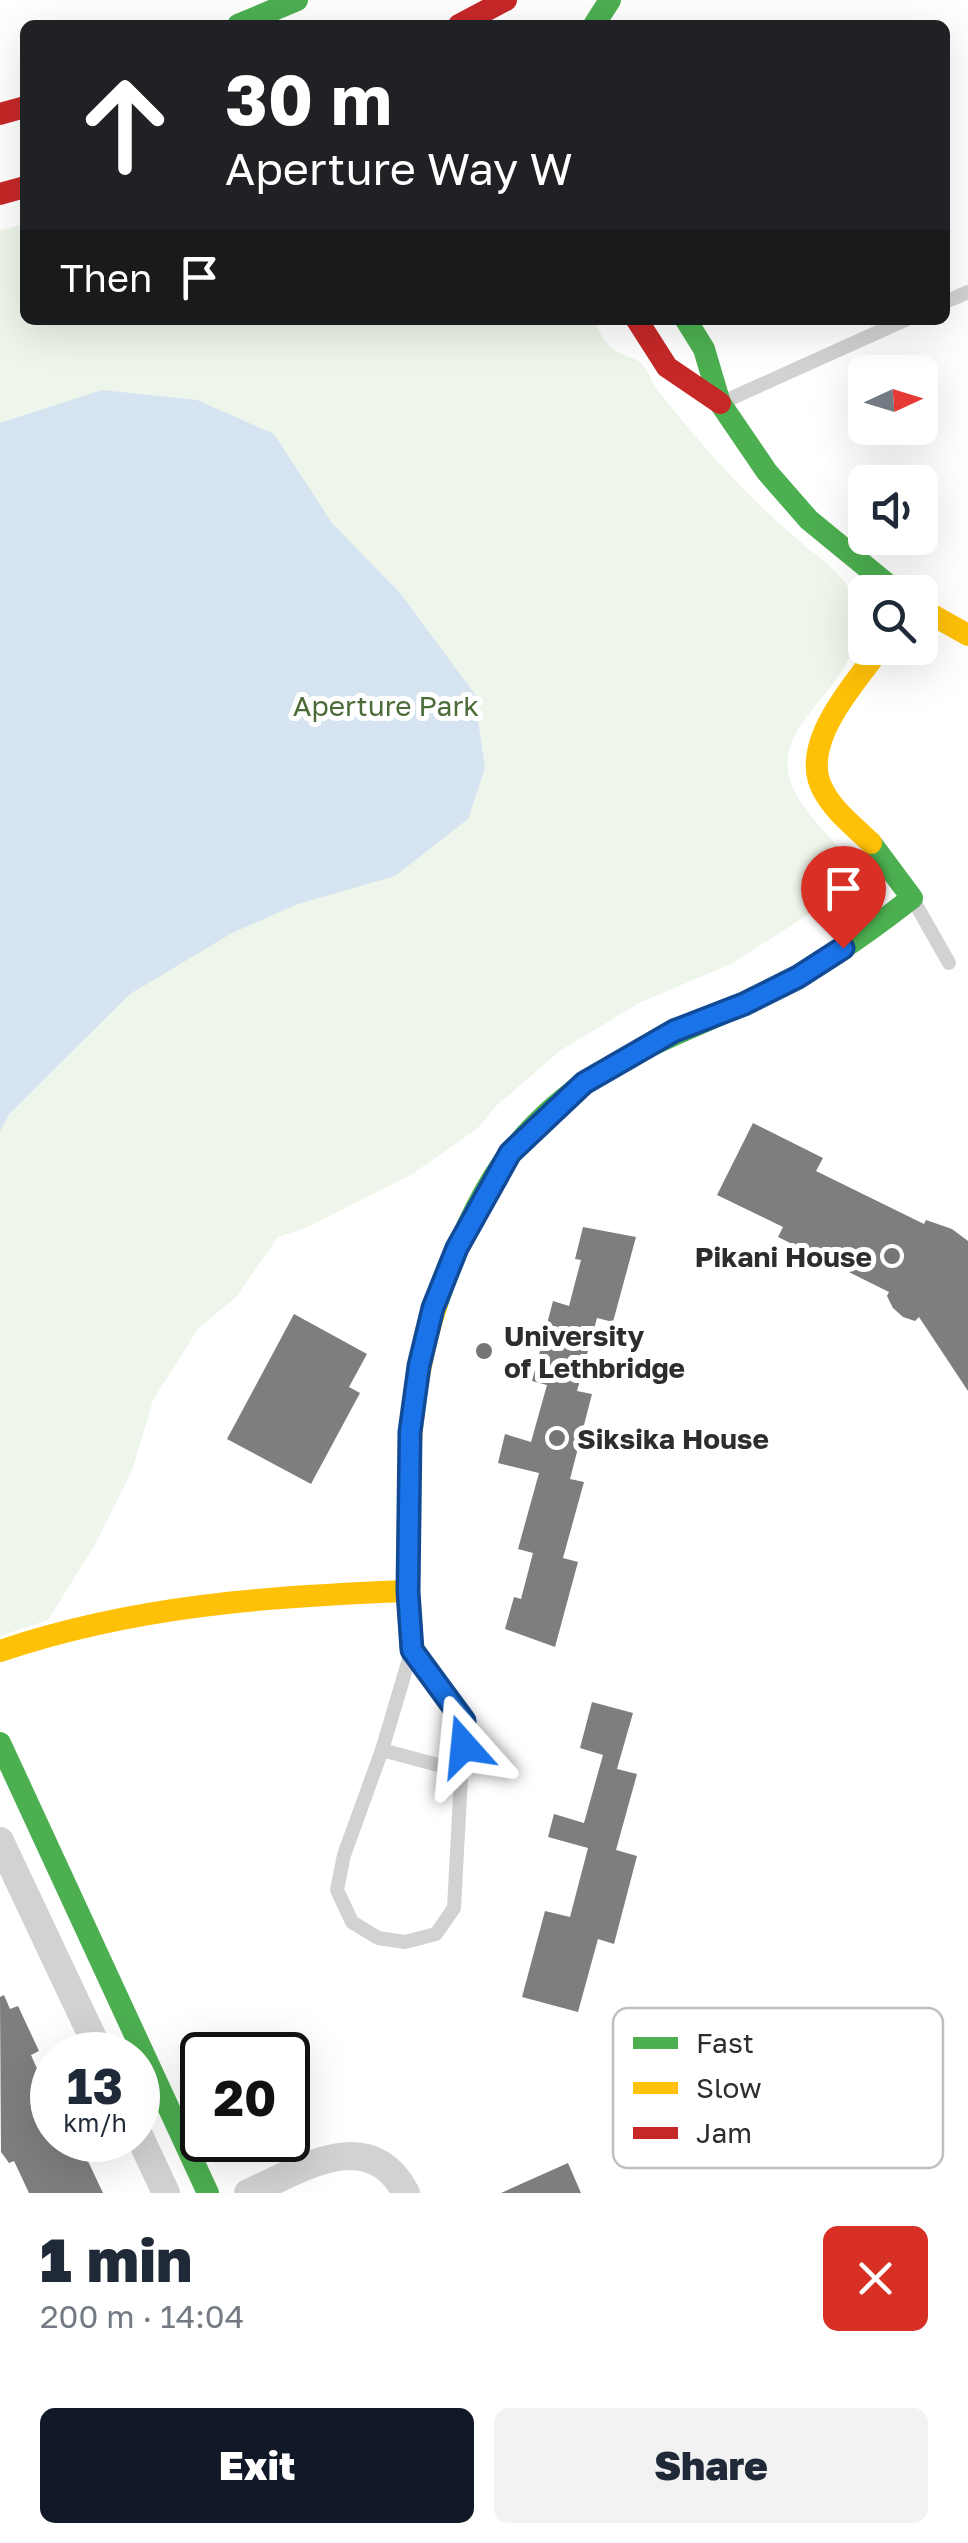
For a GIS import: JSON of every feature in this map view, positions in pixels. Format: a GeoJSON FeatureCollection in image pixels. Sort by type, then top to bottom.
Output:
{"type":"FeatureCollection","features":[{"type":"Feature","properties":{"kind":"street"},"geometry":{"type":"LineString","coordinates":[[250,20],[297,0]]}},
{"type":"Feature","properties":{"kind":"street"},"geometry":{"type":"LineString","coordinates":[[455,20],[470,0]]}},
{"type":"Feature","properties":{"kind":"street"},"geometry":{"type":"LineString","coordinates":[[460,20],[499,8]]}},
{"type":"Feature","properties":{"kind":"street"},"geometry":{"type":"LineString","coordinates":[[640,325],[667,368],[720,403]]}},
{"type":"Feature","properties":{"kind":"street"},"geometry":{"type":"LineString","coordinates":[[689,325],[704,349],[720,403],[767,472],[809,520],[876,575]]}},
{"type":"Feature","properties":{"kind":"street"},"geometry":{"type":"LineString","coordinates":[[938,618],[968,635]]}},
{"type":"Feature","properties":{"kind":"street"},"geometry":{"type":"LineString","coordinates":[[0,1652],[30,1640],[129,1617],[228,1602],[408,1592],[410,1432],[419,1366],[433,1308],[457,1248],[510,1153],[541,1120],[600,1073],[674,1031],[744,1004],[798,977],[880,925],[912,898],[870,842],[830,805],[818,782],[816,757],[825,732],[869,665]]}},
{"type":"Feature","properties":{"kind":"street"},"geometry":{"type":"LineString","coordinates":[[0,1743],[208,2193]]}},
{"type":"Feature","properties":{"kind":"street"},"geometry":{"type":"LineString","coordinates":[[0,1841],[90,2032]]}},
{"type":"Feature","properties":{"kind":"street"},"geometry":{"type":"LineString","coordinates":[[248,2193],[328,2158],[358,2155],[383,2164],[406,2193]]}},
{"type":"Feature","properties":{"kind":"street"},"geometry":{"type":"LineString","coordinates":[[152,2162],[166,2193]]}},
{"type":"Feature","properties":{"kind":"lane"},"geometry":{"type":"LineString","coordinates":[[720,403],[894,325]]}},
{"type":"Feature","properties":{"kind":"lane"},"geometry":{"type":"LineString","coordinates":[[912,898],[949,963]]}},
{"type":"Feature","properties":{"kind":"lane"},"geometry":{"type":"LineString","coordinates":[[408,1592],[412,1650],[382,1750],[344,1855],[338,1890],[352,1922],[378,1938],[405,1942],[436,1934],[454,1908],[464,1772],[464,1721],[412,1650]]}},
{"type":"Feature","properties":{"kind":"lane"},"geometry":{"type":"LineString","coordinates":[[382,1750],[464,1772]]}},
{"type":"Feature","properties":{"kind":"green space","name":"Aperture Park"},"geometry":{"type":"Polygon","coordinates":[[[20,225],[20,325],[597,325],[612,348],[642,364],[669,405],[729,474],[848,588],[848,659],[804,720],[793,739],[788,760],[791,783],[801,803],[849,860],[859,879],[863,898],[856,917],[835,937],[815,910],[733,963],[639,1003],[561,1050],[496,1106],[478,1128],[414,1173],[306,1228],[278,1237],[237,1296],[198,1329],[153,1400],[132,1471],[96,1543],[48,1620],[0,1636],[0,230],[20,225]]]}},
{"type":"Feature","properties":{"kind":"water"},"geometry":{"type":"Polygon","coordinates":[[[102,390],[197,400],[274,434],[332,523],[400,593],[474,693],[485,768],[468,819],[395,876],[298,904],[232,933],[130,994],[9,1114],[0,1131],[0,423],[102,390]]]}},
{"type":"Feature","properties":{"kind":"building","name":"Pikani House"},"geometry":{"type":"Polygon","coordinates":[[[753,1123],[823,1158],[816,1171],[924,1224],[926,1220],[952,1229],[968,1241],[968,1391],[919,1317],[915,1321],[903,1317],[893,1308],[889,1292],[778,1237],[783,1227],[717,1195],[753,1123]]]}},
{"type":"Feature","properties":{"kind":"building","name":"Siksika House"},"geometry":{"type":"Polygon","coordinates":[[[583,1227],[636,1237],[613,1322],[597,1318],[577,1391],[592,1394],[570,1479],[584,1482],[563,1558],[578,1562],[555,1647],[505,1629],[514,1597],[521,1599],[533,1553],[518,1549],[539,1473],[498,1463],[505,1434],[531,1442],[547,1385],[532,1381],[553,1301],[569,1306],[581,1260],[575,1259],[583,1227]]]}},
{"type":"Feature","properties":{"kind":"building"},"geometry":{"type":"Polygon","coordinates":[[[294,1314],[367,1354],[349,1387],[360,1393],[311,1484],[227,1439],[294,1314]]]}},
{"type":"Feature","properties":{"kind":"building"},"geometry":{"type":"Polygon","coordinates":[[[592,1702],[633,1713],[617,1769],[637,1774],[616,1850],[637,1856],[614,1944],[598,1939],[578,2012],[522,1997],[545,1911],[570,1917],[588,1848],[548,1837],[554,1814],[584,1823],[603,1755],[580,1748],[592,1702]]]}},
{"type":"Feature","properties":{"kind":"building"},"geometry":{"type":"Polygon","coordinates":[[[4,1995],[10,2009],[18,2006],[30,2032],[30,2162],[88,2162],[103,2193],[29,2193],[14,2161],[9,2163],[1,2152],[0,1997],[4,1995]]]}},
{"type":"Feature","properties":{"kind":"building"},"geometry":{"type":"Polygon","coordinates":[[[568,2163],[581,2193],[501,2193],[568,2163]]]}},
{"type":"Feature","properties":{"kind":"traffic: fast"},"geometry":{"type":"LineString","coordinates":[[250,20],[297,0]]}},
{"type":"Feature","properties":{"kind":"traffic: fast"},"geometry":{"type":"LineString","coordinates":[[597,20],[610,0]]}},
{"type":"Feature","properties":{"kind":"traffic: fast"},"geometry":{"type":"LineString","coordinates":[[689,325],[704,349],[720,403],[767,472],[809,520],[876,575]]}},
{"type":"Feature","properties":{"kind":"traffic: fast"},"geometry":{"type":"LineString","coordinates":[[437,1304],[468,1225],[498,1170],[538,1122],[567,1096],[628,1057],[804,973],[912,898],[871,843]]}},
{"type":"Feature","properties":{"kind":"traffic: fast"},"geometry":{"type":"LineString","coordinates":[[0,1743],[208,2193]]}},
{"type":"Feature","properties":{"kind":"traffic: slow"},"geometry":{"type":"LineString","coordinates":[[938,618],[968,635]]}},
{"type":"Feature","properties":{"kind":"traffic: slow"},"geometry":{"type":"LineString","coordinates":[[868,665],[832,716],[817,755],[817,774],[839,813],[871,843]]}},
{"type":"Feature","properties":{"kind":"traffic: slow"},"geometry":{"type":"LineString","coordinates":[[0,1651],[100,1623],[202,1606],[408,1591],[414,1410],[437,1304]]}},
{"type":"Feature","properties":{"kind":"traffic: jam"},"geometry":{"type":"LineString","coordinates":[[468,20],[506,0]]}},
{"type":"Feature","properties":{"kind":"traffic: jam"},"geometry":{"type":"LineString","coordinates":[[0,114],[20,108]]}},
{"type":"Feature","properties":{"kind":"traffic: jam"},"geometry":{"type":"LineString","coordinates":[[0,194],[20,188]]}},
{"type":"Feature","properties":{"kind":"traffic: jam"},"geometry":{"type":"LineString","coordinates":[[640,325],[667,367],[720,403]]}},
{"type":"Feature","properties":{"kind":"place","name":"Pikani House"},"geometry":{"type":"Point","coordinates":[892,1256]}},
{"type":"Feature","properties":{"kind":"place","name":"University of Lethbridge"},"geometry":{"type":"Point","coordinates":[484,1351]}},
{"type":"Feature","properties":{"kind":"place","name":"Siksika House"},"geometry":{"type":"Point","coordinates":[557,1438]}},
{"type":"Feature","properties":{"kind":"route"},"geometry":{"type":"LineString","coordinates":[[464,1746],[464,1721],[412,1650],[408,1592],[410,1432],[419,1366],[433,1308],[457,1248],[510,1153],[584,1083],[674,1031],[744,1004],[798,977],[843,948]]}}]}
